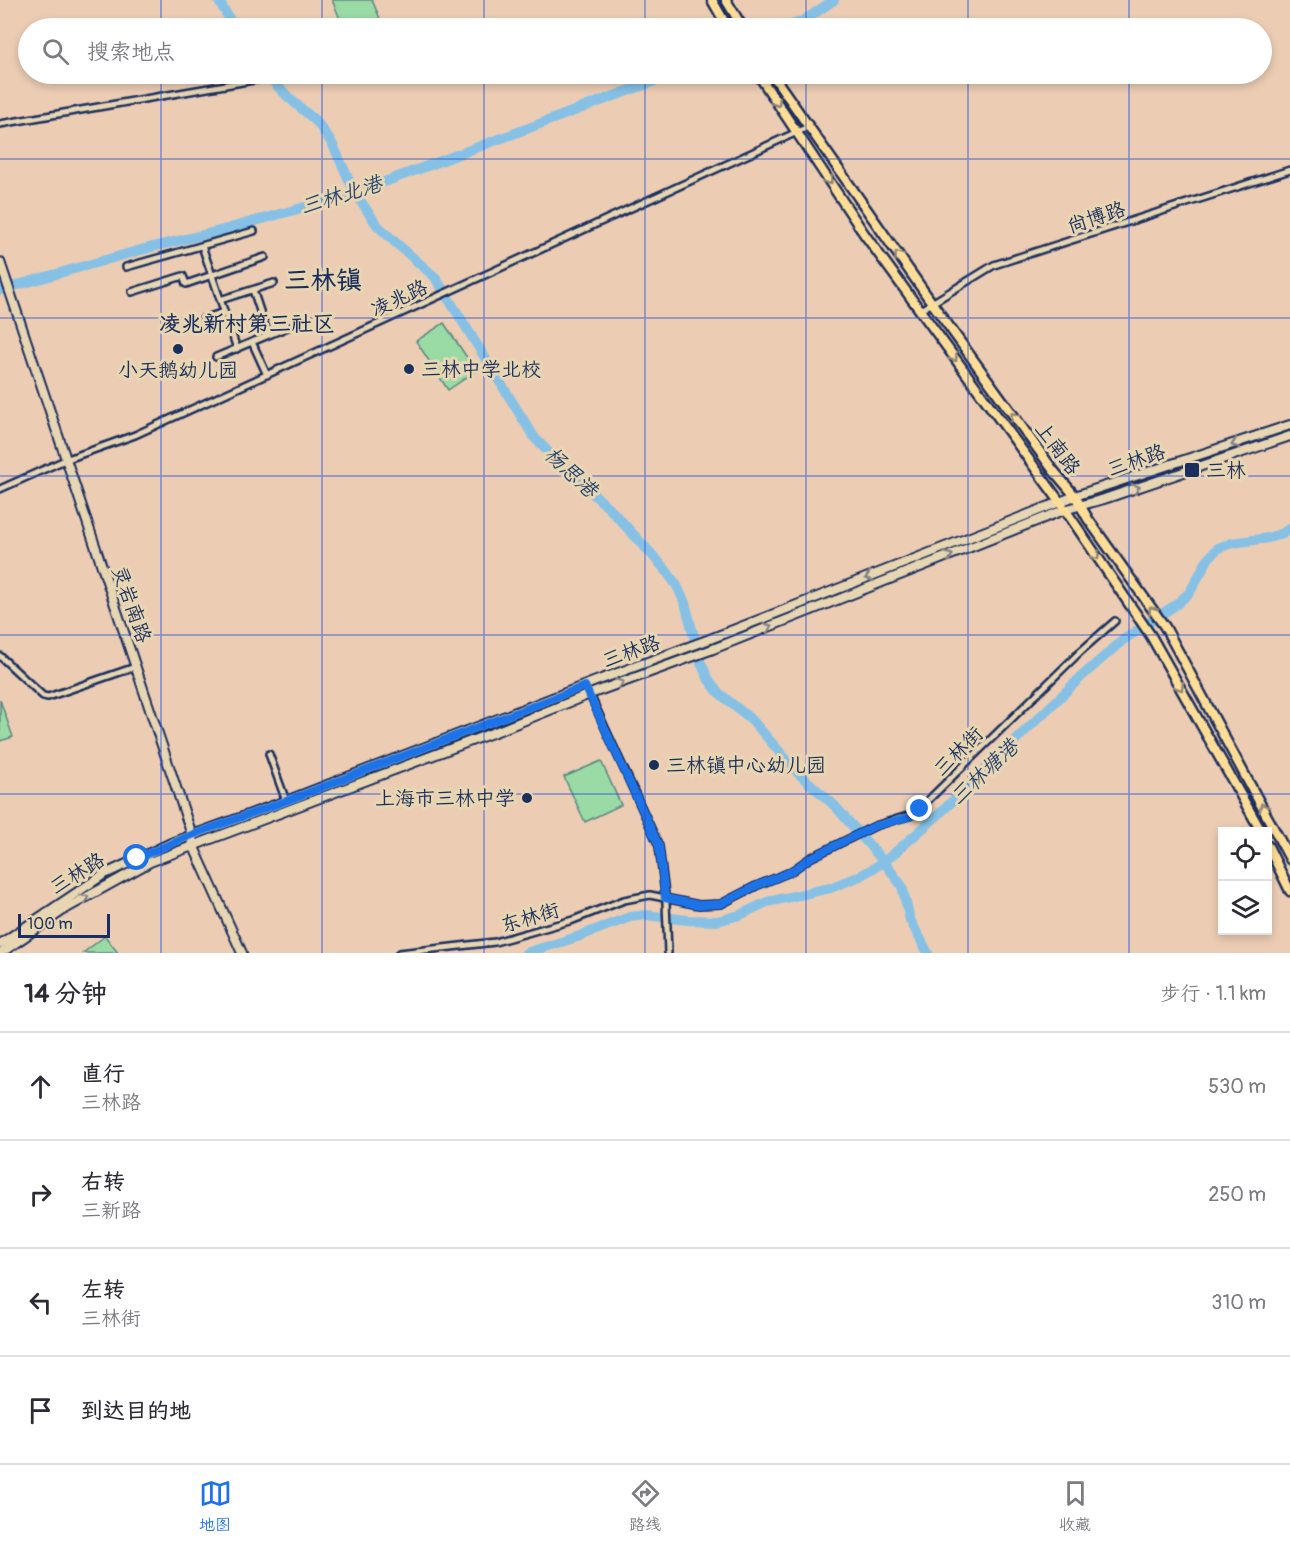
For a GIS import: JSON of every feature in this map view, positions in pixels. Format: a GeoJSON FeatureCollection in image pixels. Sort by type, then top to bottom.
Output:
{"type":"FeatureCollection","features":[{"type":"Feature","properties":{"kind":"main road"},"geometry":{"type":"LineString","coordinates":[[712,0],[722,18]]}},
{"type":"Feature","properties":{"kind":"main road"},"geometry":{"type":"LineString","coordinates":[[726,0],[737,18]]}},
{"type":"Feature","properties":{"kind":"main road","name":"上南路"},"geometry":{"type":"LineString","coordinates":[[764,84],[865,235],[1062,506],[1151,636],[1258,827]]}},
{"type":"Feature","properties":{"kind":"main road","name":"上南路"},"geometry":{"type":"LineString","coordinates":[[779,84],[932,303],[1077,500],[1165,627],[1288,848],[1290,859]]}},
{"type":"Feature","properties":{"kind":"main road","name":"灵岩南路"},"geometry":{"type":"LineString","coordinates":[[0,262],[192,835],[193,845],[242,953]]}},
{"type":"Feature","properties":{"kind":"main road","name":"三林路"},"geometry":{"type":"LineString","coordinates":[[0,944],[104,875],[137,858],[192,835],[588,690],[713,649],[1077,500],[1290,425]]}},
{"type":"Feature","properties":{"kind":"main road","name":"三林路"},"geometry":{"type":"LineString","coordinates":[[1077,500],[1104,499],[1290,436]]}},
{"type":"Feature","properties":{"kind":"main road","name":"三林路"},"geometry":{"type":"LineString","coordinates":[[1,953],[65,909],[150,862],[501,730],[684,649],[1062,506]]}},
{"type":"Feature","properties":{"kind":"main road"},"geometry":{"type":"LineString","coordinates":[[1272,854],[1290,891]]}},
{"type":"Feature","properties":{"kind":"street"},"geometry":{"type":"LineString","coordinates":[[0,124],[239,84]]}},
{"type":"Feature","properties":{"kind":"street","name":"凌兆路"},"geometry":{"type":"LineString","coordinates":[[0,489],[66,460],[135,435],[808,127]]}},
{"type":"Feature","properties":{"kind":"street","name":"尚博路"},"geometry":{"type":"LineString","coordinates":[[920,310],[994,266],[1290,170]]}},
{"type":"Feature","properties":{"kind":"street"},"geometry":{"type":"LineString","coordinates":[[126,267],[254,231]]}},
{"type":"Feature","properties":{"kind":"street"},"geometry":{"type":"LineString","coordinates":[[202,246],[237,349]]}},
{"type":"Feature","properties":{"kind":"street"},"geometry":{"type":"LineString","coordinates":[[132,292],[183,276],[186,284],[264,257]]}},
{"type":"Feature","properties":{"kind":"street"},"geometry":{"type":"LineString","coordinates":[[220,300],[274,283]]}},
{"type":"Feature","properties":{"kind":"street"},"geometry":{"type":"LineString","coordinates":[[253,290],[268,335]]}},
{"type":"Feature","properties":{"kind":"street"},"geometry":{"type":"LineString","coordinates":[[203,319],[224,312]]}},
{"type":"Feature","properties":{"kind":"street"},"geometry":{"type":"LineString","coordinates":[[216,357],[288,327]]}},
{"type":"Feature","properties":{"kind":"street"},"geometry":{"type":"LineString","coordinates":[[252,342],[267,375]]}},
{"type":"Feature","properties":{"kind":"street","name":"三林街"},"geometry":{"type":"LineString","coordinates":[[665,900],[699,905],[721,904],[790,872],[810,858],[875,826],[910,817],[1081,651],[1115,621]]}},
{"type":"Feature","properties":{"kind":"street"},"geometry":{"type":"LineString","coordinates":[[0,656],[43,696],[48,697],[135,667]]}},
{"type":"Feature","properties":{"kind":"street"},"geometry":{"type":"LineString","coordinates":[[588,690],[659,846],[668,953]]}},
{"type":"Feature","properties":{"kind":"street"},"geometry":{"type":"LineString","coordinates":[[269,754],[286,801]]}},
{"type":"Feature","properties":{"kind":"street","name":"东林街"},"geometry":{"type":"LineString","coordinates":[[399,953],[487,944],[573,920],[624,900],[650,895],[665,900]]}},
{"type":"Feature","properties":{"kind":"green space"},"geometry":{"type":"Polygon","coordinates":[[[332,0],[372,0],[380,18],[340,18],[332,0]]]}},
{"type":"Feature","properties":{"kind":"green space"},"geometry":{"type":"Polygon","coordinates":[[[444,323],[476,371],[448,390],[416,341],[444,323]]]}},
{"type":"Feature","properties":{"kind":"green space"},"geometry":{"type":"Polygon","coordinates":[[[0,700],[13,737],[0,741],[0,700]]]}},
{"type":"Feature","properties":{"kind":"green space"},"geometry":{"type":"Polygon","coordinates":[[[601,761],[621,805],[585,822],[564,777],[601,761]]]}},
{"type":"Feature","properties":{"kind":"green space"},"geometry":{"type":"Polygon","coordinates":[[[105,936],[118,953],[83,953],[105,936]]]}},
{"type":"Feature","properties":{"kind":"waterway","name":"杨思港"},"geometry":{"type":"LineString","coordinates":[[218,0],[229,18]]}},
{"type":"Feature","properties":{"kind":"waterway","name":"三林北港"},"geometry":{"type":"LineString","coordinates":[[807,18],[834,0]]}},
{"type":"Feature","properties":{"kind":"waterway","name":"杨思港"},"geometry":{"type":"LineString","coordinates":[[276,84],[317,122],[333,145],[355,193],[377,225],[435,277],[534,437],[611,510],[665,569],[685,603],[701,663],[709,680],[719,693],[752,720],[798,773],[835,806],[884,862],[902,886],[910,920],[928,953]]}},
{"type":"Feature","properties":{"kind":"waterway","name":"三林北港"},"geometry":{"type":"LineString","coordinates":[[0,290],[355,193],[646,84]]}},
{"type":"Feature","properties":{"kind":"waterway","name":"三林塘港"},"geometry":{"type":"LineString","coordinates":[[526,953],[630,917],[646,915],[717,921],[740,915],[767,902],[830,888],[860,876],[884,862],[936,817],[1081,677],[1123,640],[1177,604],[1190,592],[1208,559],[1218,548],[1232,543],[1268,538],[1290,528]]}},
{"type":"Feature","properties":{"kind":"place","name":"小天鹅幼儿园"},"geometry":{"type":"Point","coordinates":[178,349]}},
{"type":"Feature","properties":{"kind":"place","name":"三林中学北校"},"geometry":{"type":"Point","coordinates":[409,369]}},
{"type":"Feature","properties":{"kind":"place","name":"三林"},"geometry":{"type":"Point","coordinates":[1192,470]}},
{"type":"Feature","properties":{"kind":"place","name":"三林镇中心幼儿园"},"geometry":{"type":"Point","coordinates":[654,765]}},
{"type":"Feature","properties":{"kind":"place","name":"上海市三林中学"},"geometry":{"type":"Point","coordinates":[527,798]}},
{"type":"Feature","properties":{"kind":"district","name":"三林镇"},"geometry":{"type":"Point","coordinates":[323,280]}},
{"type":"Feature","properties":{"kind":"district","name":"凌兆新村第三社区"},"geometry":{"type":"Point","coordinates":[247,323]}},
{"type":"Feature","properties":{"kind":"route"},"geometry":{"type":"LineString","coordinates":[[137,858],[171,843],[585,686],[659,846],[665,898],[699,905],[721,904],[746,890],[790,872],[810,858],[875,826],[910,817],[920,809]]}}]}
